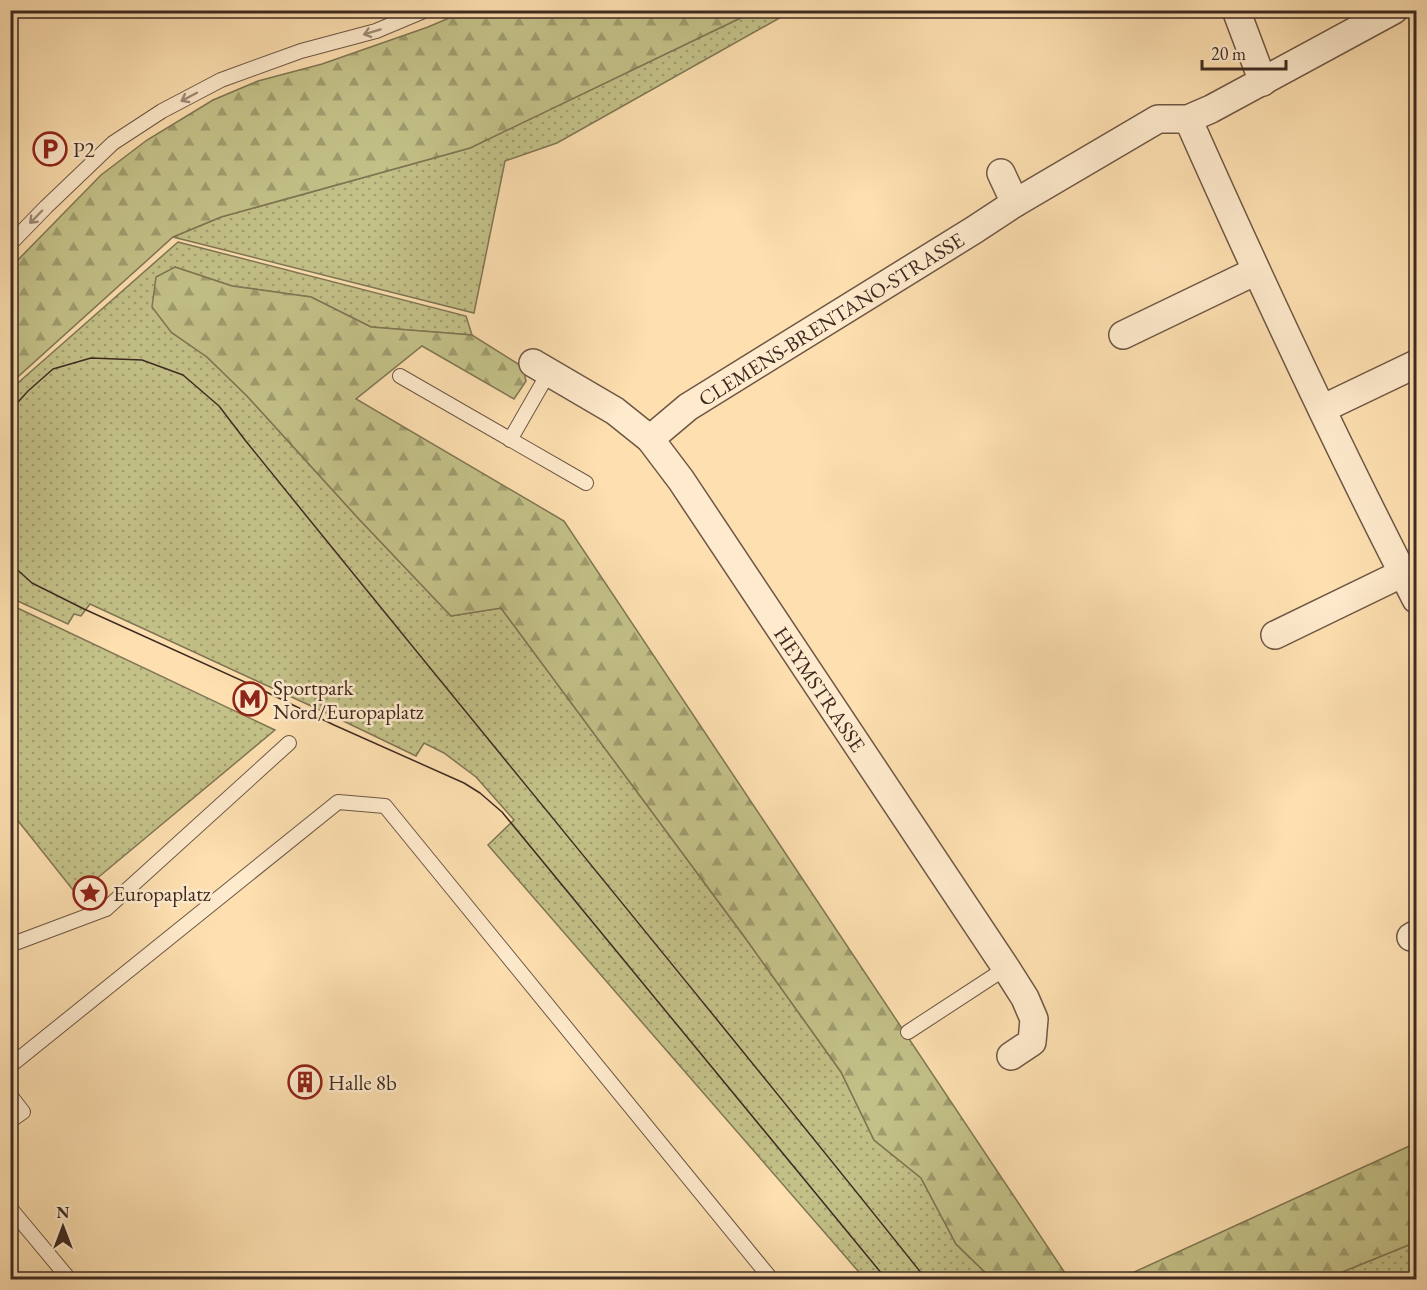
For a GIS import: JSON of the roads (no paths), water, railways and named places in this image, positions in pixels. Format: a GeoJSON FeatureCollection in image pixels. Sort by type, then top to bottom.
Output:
{"type":"FeatureCollection","features":[{"type":"Feature","properties":{"kind":"street"},"geometry":{"type":"LineString","coordinates":[[1236,10],[1263,82]]}},
{"type":"Feature","properties":{"kind":"street","name":"CLEMENS-BRENTANO-STRASSE"},"geometry":{"type":"LineString","coordinates":[[650,439],[688,407],[1015,203],[1158,119],[1188,118],[1211,109],[1394,10]]}},
{"type":"Feature","properties":{"kind":"street"},"geometry":{"type":"LineString","coordinates":[[1188,118],[1256,271],[1416,599]]}},
{"type":"Feature","properties":{"kind":"street"},"geometry":{"type":"LineString","coordinates":[[1001,173],[1015,203]]}},
{"type":"Feature","properties":{"kind":"street"},"geometry":{"type":"LineString","coordinates":[[1123,335],[1256,271]]}},
{"type":"Feature","properties":{"kind":"street"},"geometry":{"type":"LineString","coordinates":[[1322,409],[1416,364]]}},
{"type":"Feature","properties":{"kind":"street","name":"HEYMSTRASSE"},"geometry":{"type":"LineString","coordinates":[[541,368],[615,411],[650,439],[681,480],[1025,998],[1034,1019],[1032,1042],[1011,1056]]}},
{"type":"Feature","properties":{"kind":"street"},"geometry":{"type":"LineString","coordinates":[[1275,635],[1403,573]]}},
{"type":"Feature","properties":{"kind":"lane"},"geometry":{"type":"LineString","coordinates":[[10,244],[113,143],[162,111],[221,80],[301,51],[376,31],[426,10]]}},
{"type":"Feature","properties":{"kind":"lane"},"geometry":{"type":"LineString","coordinates":[[510,440],[541,368]]}},
{"type":"Feature","properties":{"kind":"lane"},"geometry":{"type":"LineString","coordinates":[[400,376],[586,483]]}},
{"type":"Feature","properties":{"kind":"lane"},"geometry":{"type":"LineString","coordinates":[[10,945],[106,909],[290,743]]}},
{"type":"Feature","properties":{"kind":"lane"},"geometry":{"type":"LineString","coordinates":[[10,1065],[338,802],[385,806],[772,1280]]}},
{"type":"Feature","properties":{"kind":"lane"},"geometry":{"type":"LineString","coordinates":[[908,1032],[1006,968]]}},
{"type":"Feature","properties":{"kind":"lane"},"geometry":{"type":"LineString","coordinates":[[10,1095],[23,1112],[10,1122]]}},
{"type":"Feature","properties":{"kind":"lane"},"geometry":{"type":"LineString","coordinates":[[10,1208],[70,1280]]}},
{"type":"Feature","properties":{"kind":"tram line"},"geometry":{"type":"LineString","coordinates":[[10,411],[53,369],[91,358],[142,360],[183,375],[219,406],[929,1280]]}},
{"type":"Feature","properties":{"kind":"tram line"},"geometry":{"type":"LineString","coordinates":[[10,561],[32,583],[84,609],[464,783],[480,793],[502,812],[887,1280]]}},
{"type":"Feature","properties":{"kind":"tram line"},"geometry":{"type":"LineString","coordinates":[[1403,1280],[1416,1273]]}},
{"type":"Feature","properties":{"kind":"place","name":"P2"},"geometry":{"type":"Point","coordinates":[50,149]}},
{"type":"Feature","properties":{"kind":"place","name":"Sportpark Nord/Europaplatz"},"geometry":{"type":"Point","coordinates":[250,699]}},
{"type":"Feature","properties":{"kind":"place","name":"Europaplatz"},"geometry":{"type":"Point","coordinates":[90,893]}},
{"type":"Feature","properties":{"kind":"place","name":"Halle 8b"},"geometry":{"type":"Point","coordinates":[305,1082]}}]}
